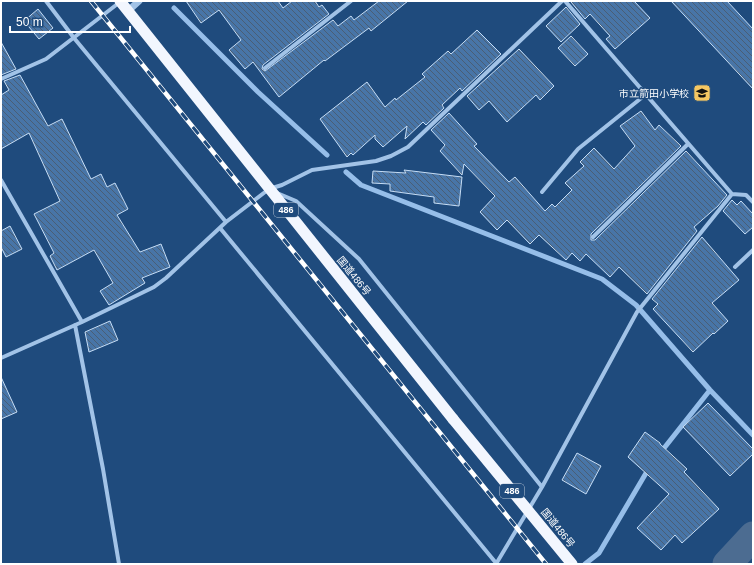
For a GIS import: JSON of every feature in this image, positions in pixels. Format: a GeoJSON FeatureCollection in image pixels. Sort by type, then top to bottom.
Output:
{"type":"FeatureCollection","features":[{"type":"Feature","properties":{"kind":"highway","name":"国道486号"},"geometry":{"type":"LineString","coordinates":[[120,1],[453,419],[572,564]]}},
{"type":"Feature","properties":{"kind":"street"},"geometry":{"type":"LineString","coordinates":[[46,1],[74,38],[226,222]]}},
{"type":"Feature","properties":{"kind":"street"},"geometry":{"type":"LineString","coordinates":[[1,79],[46,59],[120,1]]}},
{"type":"Feature","properties":{"kind":"street"},"geometry":{"type":"LineString","coordinates":[[128,11],[139,1]]}},
{"type":"Feature","properties":{"kind":"street"},"geometry":{"type":"LineString","coordinates":[[265,68],[351,1]]}},
{"type":"Feature","properties":{"kind":"street"},"geometry":{"type":"LineString","coordinates":[[553,1],[557,5]]}},
{"type":"Feature","properties":{"kind":"street"},"geometry":{"type":"LineString","coordinates":[[1,358],[75,326],[154,287],[166,278],[226,222],[269,189],[282,185],[312,170],[376,161],[391,156],[408,147],[557,5],[564,1],[732,194],[746,194],[753,202]]}},
{"type":"Feature","properties":{"kind":"street"},"geometry":{"type":"LineString","coordinates":[[542,192],[578,149],[645,95]]}},
{"type":"Feature","properties":{"kind":"street"},"geometry":{"type":"LineString","coordinates":[[593,237],[688,144]]}},
{"type":"Feature","properties":{"kind":"street"},"geometry":{"type":"LineString","coordinates":[[1,180],[82,322]]}},
{"type":"Feature","properties":{"kind":"street"},"geometry":{"type":"LineString","coordinates":[[269,189],[296,201],[359,259],[542,487]]}},
{"type":"Feature","properties":{"kind":"street"},"geometry":{"type":"LineString","coordinates":[[220,228],[496,564],[542,487],[637,312],[732,194]]}},
{"type":"Feature","properties":{"kind":"street"},"geometry":{"type":"LineString","coordinates":[[735,267],[753,250]]}},
{"type":"Feature","properties":{"kind":"street"},"geometry":{"type":"LineString","coordinates":[[75,326],[103,469],[119,564]]}},
{"type":"Feature","properties":{"kind":"building"},"geometry":{"type":"Polygon","coordinates":[[[186,1],[278,1],[283,8],[292,1],[315,1],[319,7],[322,5],[329,14],[263,65],[262,69],[265,71],[333,20],[338,26],[351,16],[354,20],[379,1],[408,1],[371,31],[369,28],[325,61],[324,60],[279,97],[253,62],[245,69],[229,50],[241,40],[219,10],[201,23],[186,1]]]}},
{"type":"Feature","properties":{"kind":"building"},"geometry":{"type":"Polygon","coordinates":[[[634,1],[650,18],[615,49],[606,39],[610,36],[590,14],[585,19],[571,2],[634,1]]]}},
{"type":"Feature","properties":{"kind":"building"},"geometry":{"type":"Polygon","coordinates":[[[671,1],[727,1],[753,29],[753,89],[671,1]]]}},
{"type":"Feature","properties":{"kind":"building"},"geometry":{"type":"Polygon","coordinates":[[[566,7],[580,24],[561,42],[546,26],[566,7]]]}},
{"type":"Feature","properties":{"kind":"building"},"geometry":{"type":"Polygon","coordinates":[[[38,9],[53,28],[39,39],[24,21],[38,9]]]}},
{"type":"Feature","properties":{"kind":"building"},"geometry":{"type":"Polygon","coordinates":[[[477,30],[501,54],[462,91],[460,88],[442,105],[444,108],[426,125],[423,122],[405,139],[407,126],[383,147],[375,139],[375,135],[353,155],[351,153],[347,157],[320,119],[367,82],[385,107],[425,77],[422,74],[448,51],[451,54],[477,30]]]}},
{"type":"Feature","properties":{"kind":"building"},"geometry":{"type":"Polygon","coordinates":[[[571,36],[588,54],[575,66],[558,48],[571,36]]]}},
{"type":"Feature","properties":{"kind":"building"},"geometry":{"type":"Polygon","coordinates":[[[1,42],[16,69],[1,75],[1,42]]]}},
{"type":"Feature","properties":{"kind":"building"},"geometry":{"type":"Polygon","coordinates":[[[519,49],[554,86],[540,100],[536,95],[507,122],[489,101],[479,110],[467,96],[519,49]]]}},
{"type":"Feature","properties":{"kind":"building"},"geometry":{"type":"Polygon","coordinates":[[[20,75],[48,126],[62,119],[91,179],[101,174],[107,187],[115,183],[128,209],[117,215],[140,252],[161,244],[170,267],[142,278],[145,283],[109,305],[100,291],[113,283],[94,250],[57,270],[50,256],[54,253],[34,214],[60,201],[29,133],[1,149],[1,95],[9,90],[4,81],[20,75]]]}},
{"type":"Feature","properties":{"kind":"building"},"geometry":{"type":"Polygon","coordinates":[[[641,111],[655,130],[659,125],[681,146],[591,234],[591,240],[595,240],[686,151],[727,195],[718,206],[694,227],[697,231],[647,294],[619,267],[610,277],[586,254],[580,261],[572,253],[566,260],[539,235],[530,244],[507,220],[497,230],[480,212],[495,196],[464,164],[462,175],[440,151],[445,145],[431,130],[449,113],[477,144],[474,146],[509,182],[515,177],[545,211],[552,204],[555,207],[572,190],[565,183],[584,166],[580,162],[594,148],[614,169],[635,146],[620,126],[641,111]]]}},
{"type":"Feature","properties":{"kind":"building"},"geometry":{"type":"Polygon","coordinates":[[[404,170],[462,177],[459,206],[434,203],[434,197],[390,191],[390,184],[372,183],[373,171],[406,173],[404,170]]]}},
{"type":"Feature","properties":{"kind":"building"},"geometry":{"type":"Polygon","coordinates":[[[732,200],[737,205],[741,201],[753,214],[753,227],[745,234],[723,211],[732,200]]]}},
{"type":"Feature","properties":{"kind":"building"},"geometry":{"type":"Polygon","coordinates":[[[10,226],[22,249],[6,257],[1,247],[1,231],[10,226]]]}},
{"type":"Feature","properties":{"kind":"building"},"geometry":{"type":"Polygon","coordinates":[[[702,237],[739,280],[712,303],[728,321],[693,352],[653,309],[658,304],[652,299],[702,237]]]}},
{"type":"Feature","properties":{"kind":"building"},"geometry":{"type":"Polygon","coordinates":[[[110,321],[118,340],[89,352],[85,332],[110,321]]]}},
{"type":"Feature","properties":{"kind":"building"},"geometry":{"type":"Polygon","coordinates":[[[1,377],[17,412],[1,419],[1,377]]]}},
{"type":"Feature","properties":{"kind":"building"},"geometry":{"type":"Polygon","coordinates":[[[708,403],[753,449],[753,454],[730,476],[683,427],[708,403]]]}},
{"type":"Feature","properties":{"kind":"building"},"geometry":{"type":"Polygon","coordinates":[[[645,432],[660,443],[687,469],[684,472],[719,509],[682,543],[675,535],[661,550],[637,528],[669,494],[628,457],[645,432]]]}},
{"type":"Feature","properties":{"kind":"building"},"geometry":{"type":"Polygon","coordinates":[[[577,453],[601,466],[586,494],[562,480],[577,453]]]}},
{"type":"Feature","properties":{"kind":"waterway"},"geometry":{"type":"LineString","coordinates":[[174,8],[258,92],[327,155]]}},
{"type":"Feature","properties":{"kind":"waterway"},"geometry":{"type":"LineString","coordinates":[[346,172],[361,185],[602,279],[636,305],[710,390],[753,435]]}},
{"type":"Feature","properties":{"kind":"waterway"},"geometry":{"type":"LineString","coordinates":[[661,452],[710,390]]}},
{"type":"Feature","properties":{"kind":"waterway"},"geometry":{"type":"LineString","coordinates":[[585,564],[599,553],[649,468]]}},
{"type":"Feature","properties":{"kind":"waterway"},"geometry":{"type":"LineString","coordinates":[[727,564],[753,536]]}},
{"type":"Feature","properties":{"kind":"railway"},"geometry":{"type":"LineString","coordinates":[[91,1],[546,564]]}},
{"type":"Feature","properties":{"kind":"place","name":"市立箭田小学校"},"geometry":{"type":"Point","coordinates":[702,93]}}]}
